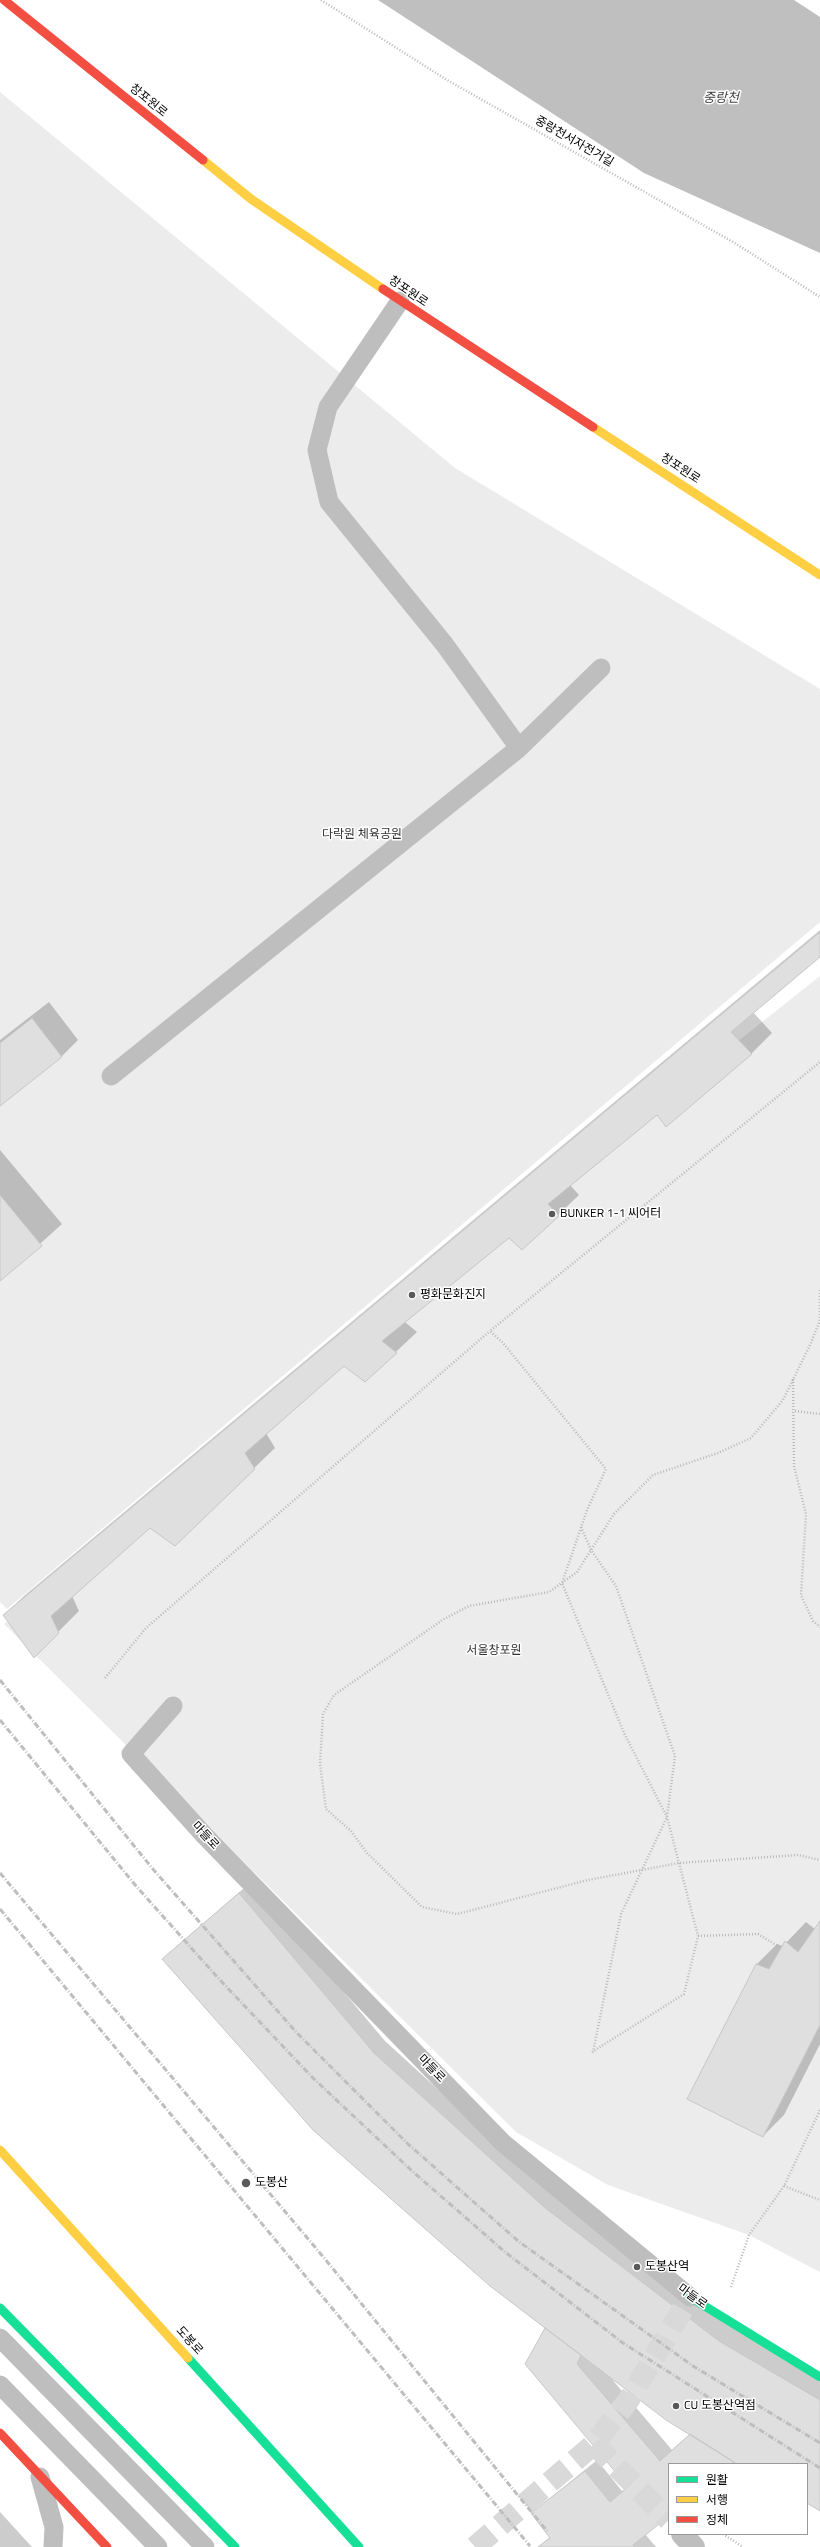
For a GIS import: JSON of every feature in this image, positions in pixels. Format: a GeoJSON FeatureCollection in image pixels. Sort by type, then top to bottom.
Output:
{"type":"FeatureCollection","features":[{"type":"Feature","properties":{"kind":"street","name":"창포원로"},"geometry":{"type":"LineString","coordinates":[[4,0],[251,199],[400,301],[820,575]]}},
{"type":"Feature","properties":{"kind":"street","name":"도봉로"},"geometry":{"type":"LineString","coordinates":[[0,2150],[359,2547]]}},
{"type":"Feature","properties":{"kind":"street","name":"마들로"},"geometry":{"type":"LineString","coordinates":[[690,2297],[820,2377]]}},
{"type":"Feature","properties":{"kind":"street"},"geometry":{"type":"LineString","coordinates":[[0,2308],[235,2547]]}},
{"type":"Feature","properties":{"kind":"street"},"geometry":{"type":"LineString","coordinates":[[0,2433],[107,2547]]}},
{"type":"Feature","properties":{"kind":"street"},"geometry":{"type":"LineString","coordinates":[[683,2535],[694,2547]]}},
{"type":"Feature","properties":{"kind":"lane"},"geometry":{"type":"LineString","coordinates":[[400,301],[328,407],[317,450],[329,502],[444,645],[519,748]]}},
{"type":"Feature","properties":{"kind":"lane"},"geometry":{"type":"LineString","coordinates":[[111,1076],[519,748],[600,668]]}},
{"type":"Feature","properties":{"kind":"lane","name":"마들로"},"geometry":{"type":"LineString","coordinates":[[173,1706],[131,1754],[204,1835],[502,2143],[690,2297]]}},
{"type":"Feature","properties":{"kind":"lane"},"geometry":{"type":"LineString","coordinates":[[0,2338],[205,2547]]}},
{"type":"Feature","properties":{"kind":"lane"},"geometry":{"type":"LineString","coordinates":[[0,2385],[158,2547]]}},
{"type":"Feature","properties":{"kind":"lane"},"geometry":{"type":"LineString","coordinates":[[40,2477],[54,2527],[53,2547]]}},
{"type":"Feature","properties":{"kind":"path","name":"중랑천서자전거길"},"geometry":{"type":"LineString","coordinates":[[321,0],[447,80],[733,242],[820,297]]}},
{"type":"Feature","properties":{"kind":"path"},"geometry":{"type":"LineString","coordinates":[[105,1678],[146,1628],[490,1331],[820,1062]]}},
{"type":"Feature","properties":{"kind":"path"},"geometry":{"type":"LineString","coordinates":[[820,1290],[820,1320],[793,1379],[783,1400],[751,1438],[718,1453],[653,1475],[614,1514],[577,1572],[549,1592],[470,1606],[444,1619],[334,1695],[323,1714],[320,1764],[326,1809],[351,1831],[367,1853],[422,1907],[457,1914],[524,1895],[641,1870],[679,1864],[798,1856],[820,1860]]}},
{"type":"Feature","properties":{"kind":"path"},"geometry":{"type":"LineString","coordinates":[[490,1331],[503,1343],[606,1469],[581,1527],[562,1583],[624,1733],[667,1817],[698,1936],[684,1994],[592,2052],[621,1914],[667,1817],[676,1756],[616,1586],[591,1550],[581,1527]]}},
{"type":"Feature","properties":{"kind":"path"},"geometry":{"type":"LineString","coordinates":[[793,1379],[795,1411],[794,1466],[806,1514],[801,1595],[813,1621],[820,1627]]}},
{"type":"Feature","properties":{"kind":"path"},"geometry":{"type":"LineString","coordinates":[[795,1411],[820,1414]]}},
{"type":"Feature","properties":{"kind":"path"},"geometry":{"type":"LineString","coordinates":[[698,1936],[758,1934],[781,1948]]}},
{"type":"Feature","properties":{"kind":"path"},"geometry":{"type":"LineString","coordinates":[[721,2317],[749,2235],[784,2186],[820,2110]]}},
{"type":"Feature","properties":{"kind":"path"},"geometry":{"type":"LineString","coordinates":[[784,2186],[820,2200]]}},
{"type":"Feature","properties":{"kind":"path"},"geometry":{"type":"LineString","coordinates":[[725,2535],[743,2547]]}},
{"type":"Feature","properties":{"kind":"green space","name":"다락원 체육공원"},"geometry":{"type":"Polygon","coordinates":[[[0,92],[455,468],[820,689],[820,922],[7,1609],[0,1602],[0,92]]]}},
{"type":"Feature","properties":{"kind":"green space","name":"서울창포원"},"geometry":{"type":"Polygon","coordinates":[[[820,976],[820,2272],[749,2235],[608,2185],[516,2132],[4,1624],[820,976]]]}},
{"type":"Feature","properties":{"kind":"water","name":"중랑천"},"geometry":{"type":"Polygon","coordinates":[[[378,0],[794,0],[820,17],[820,253],[644,173],[378,0]]]}},
{"type":"Feature","properties":{"kind":"building","name":"평화문화진지"},"geometry":{"type":"Polygon","coordinates":[[[820,932],[820,957],[731,1032],[752,1054],[666,1127],[657,1115],[548,1204],[559,1216],[522,1250],[509,1238],[382,1341],[397,1353],[365,1382],[344,1366],[245,1453],[255,1469],[175,1546],[150,1528],[51,1616],[59,1633],[34,1658],[3,1615],[820,932]]]}},
{"type":"Feature","properties":{"kind":"building"},"geometry":{"type":"Polygon","coordinates":[[[32,1018],[62,1057],[0,1106],[0,1043],[32,1018]]]}},
{"type":"Feature","properties":{"kind":"building"},"geometry":{"type":"Polygon","coordinates":[[[0,1195],[42,1246],[0,1281],[0,1195]]]}},
{"type":"Feature","properties":{"kind":"building"},"geometry":{"type":"Polygon","coordinates":[[[239,1893],[374,2053],[544,2207],[719,2341],[820,2400],[820,2511],[808,2504],[808,2463],[735,2463],[666,2420],[490,2286],[313,2130],[162,1959],[239,1893]]]}},
{"type":"Feature","properties":{"kind":"building"},"geometry":{"type":"Polygon","coordinates":[[[820,1921],[820,2025],[763,2137],[687,2099],[756,1964],[769,1969],[785,1941],[798,1952],[820,1921]]]}},
{"type":"Feature","properties":{"kind":"building"},"geometry":{"type":"Polygon","coordinates":[[[545,2328],[581,2355],[577,2364],[660,2461],[690,2434],[734,2462],[668,2463],[668,2517],[633,2545],[635,2547],[538,2547],[550,2538],[531,2513],[585,2471],[610,2502],[628,2487],[525,2364],[545,2328]]]}},
{"type":"Feature","properties":{"kind":"tunnel"},"geometry":{"type":"LineString","coordinates":[[475,2547],[594,2444],[628,2401],[690,2297]]}},
{"type":"Feature","properties":{"kind":"tunnel"},"geometry":{"type":"LineString","coordinates":[[594,2444],[668,2519]]}},
{"type":"Feature","properties":{"kind":"railway"},"geometry":{"type":"LineString","coordinates":[[0,1680],[152,1868],[297,2033],[408,2144],[518,2241],[693,2366],[820,2443]]}},
{"type":"Feature","properties":{"kind":"railway"},"geometry":{"type":"LineString","coordinates":[[0,1720],[136,1886],[219,1979],[313,2078],[411,2170],[505,2252],[623,2343],[820,2468]]}},
{"type":"Feature","properties":{"kind":"railway"},"geometry":{"type":"LineString","coordinates":[[0,1873],[325,2259],[547,2531]]}},
{"type":"Feature","properties":{"kind":"railway"},"geometry":{"type":"LineString","coordinates":[[0,1909],[530,2546]]}},
{"type":"Feature","properties":{"kind":"traffic: fast"},"geometry":{"type":"LineString","coordinates":[[690,2297],[820,2377]]}},
{"type":"Feature","properties":{"kind":"traffic: fast"},"geometry":{"type":"LineString","coordinates":[[0,2308],[235,2547]]}},
{"type":"Feature","properties":{"kind":"traffic: fast"},"geometry":{"type":"LineString","coordinates":[[188,2358],[359,2547]]}},
{"type":"Feature","properties":{"kind":"traffic: slow"},"geometry":{"type":"LineString","coordinates":[[203,160],[251,199],[383,289]]}},
{"type":"Feature","properties":{"kind":"traffic: slow"},"geometry":{"type":"LineString","coordinates":[[593,427],[820,575]]}},
{"type":"Feature","properties":{"kind":"traffic: slow"},"geometry":{"type":"LineString","coordinates":[[0,2150],[188,2358]]}},
{"type":"Feature","properties":{"kind":"traffic: jam"},"geometry":{"type":"LineString","coordinates":[[4,0],[203,160]]}},
{"type":"Feature","properties":{"kind":"traffic: jam"},"geometry":{"type":"LineString","coordinates":[[383,289],[593,427]]}},
{"type":"Feature","properties":{"kind":"traffic: jam"},"geometry":{"type":"LineString","coordinates":[[0,2433],[107,2547]]}},
{"type":"Feature","properties":{"kind":"place","name":"BUNKER 1-1 씨어터"},"geometry":{"type":"Point","coordinates":[552,1214]}},
{"type":"Feature","properties":{"kind":"place","name":"평화문화진지"},"geometry":{"type":"Point","coordinates":[412,1295]}},
{"type":"Feature","properties":{"kind":"place","name":"도봉산"},"geometry":{"type":"Point","coordinates":[246,2183]}},
{"type":"Feature","properties":{"kind":"place","name":"도봉산역"},"geometry":{"type":"Point","coordinates":[637,2267]}},
{"type":"Feature","properties":{"kind":"place","name":"CU 도봉산역점"},"geometry":{"type":"Point","coordinates":[676,2406]}}]}
